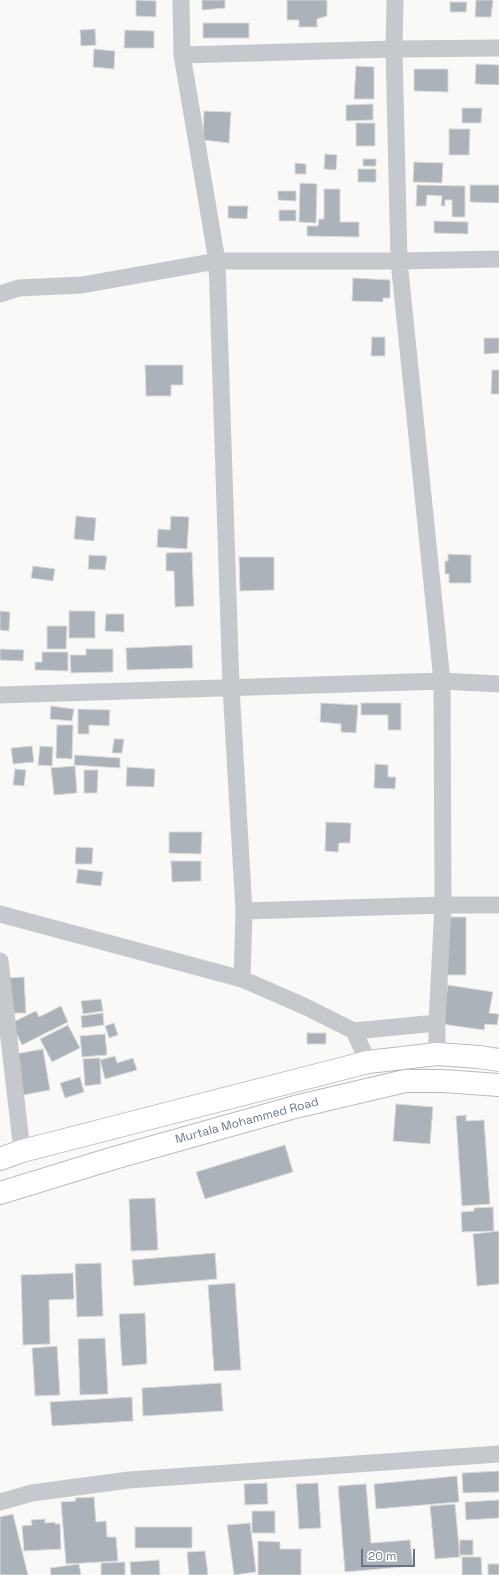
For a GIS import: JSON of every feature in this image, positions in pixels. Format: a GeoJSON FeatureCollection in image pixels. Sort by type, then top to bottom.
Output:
{"type":"FeatureCollection","features":[{"type":"Feature","properties":{"kind":"main road"},"geometry":{"type":"LineString","coordinates":[[0,1159],[22,1151],[368,1062],[437,1054],[480,1056],[499,1060]]}},
{"type":"Feature","properties":{"kind":"main road","name":"Murtala Mohammed Road"},"geometry":{"type":"LineString","coordinates":[[0,1193],[114,1158],[295,1107],[405,1081],[443,1081],[499,1085]]}},
{"type":"Feature","properties":{"kind":"street"},"geometry":{"type":"LineString","coordinates":[[181,0],[182,55],[217,261],[231,687],[244,911],[242,979]]}},
{"type":"Feature","properties":{"kind":"street"},"geometry":{"type":"LineString","coordinates":[[396,0],[394,48],[399,261],[442,681],[443,904],[437,1023],[437,1054]]}},
{"type":"Feature","properties":{"kind":"street"},"geometry":{"type":"LineString","coordinates":[[182,55],[394,48],[499,48]]}},
{"type":"Feature","properties":{"kind":"street"},"geometry":{"type":"LineString","coordinates":[[0,294],[19,288],[82,285],[217,261],[399,261],[499,259]]}},
{"type":"Feature","properties":{"kind":"street"},"geometry":{"type":"LineString","coordinates":[[0,695],[442,681],[499,684]]}},
{"type":"Feature","properties":{"kind":"street"},"geometry":{"type":"LineString","coordinates":[[244,911],[443,904],[499,905]]}},
{"type":"Feature","properties":{"kind":"street"},"geometry":{"type":"LineString","coordinates":[[0,914],[242,979],[304,1006],[354,1031],[437,1023]]}},
{"type":"Feature","properties":{"kind":"street"},"geometry":{"type":"LineString","coordinates":[[0,961],[22,1151]]}},
{"type":"Feature","properties":{"kind":"street"},"geometry":{"type":"LineString","coordinates":[[354,1031],[368,1062]]}},
{"type":"Feature","properties":{"kind":"street"},"geometry":{"type":"LineString","coordinates":[[0,1502],[32,1493],[129,1480],[499,1454]]}},
{"type":"Feature","properties":{"kind":"building"},"geometry":{"type":"Polygon","coordinates":[[[136,0],[156,1],[156,17],[136,16],[136,0]]]}},
{"type":"Feature","properties":{"kind":"building"},"geometry":{"type":"Polygon","coordinates":[[[202,0],[225,0],[225,8],[202,10],[202,0]]]}},
{"type":"Feature","properties":{"kind":"building"},"geometry":{"type":"Polygon","coordinates":[[[287,0],[327,0],[327,16],[317,19],[317,27],[299,27],[299,20],[287,20],[287,0]]]}},
{"type":"Feature","properties":{"kind":"building"},"geometry":{"type":"Polygon","coordinates":[[[476,0],[493,0],[491,17],[475,17],[476,0]]]}},
{"type":"Feature","properties":{"kind":"building"},"geometry":{"type":"Polygon","coordinates":[[[450,2],[467,2],[466,12],[450,12],[450,2]]]}},
{"type":"Feature","properties":{"kind":"building"},"geometry":{"type":"Polygon","coordinates":[[[203,23],[249,23],[249,38],[203,38],[203,23]]]}},
{"type":"Feature","properties":{"kind":"building"},"geometry":{"type":"Polygon","coordinates":[[[95,29],[96,45],[81,46],[80,30],[95,29]]]}},
{"type":"Feature","properties":{"kind":"building"},"geometry":{"type":"Polygon","coordinates":[[[125,30],[154,31],[154,48],[124,48],[125,30]]]}},
{"type":"Feature","properties":{"kind":"building"},"geometry":{"type":"Polygon","coordinates":[[[94,49],[115,51],[114,69],[93,67],[94,49]]]}},
{"type":"Feature","properties":{"kind":"building"},"geometry":{"type":"Polygon","coordinates":[[[476,64],[499,65],[499,85],[475,84],[476,64]]]}},
{"type":"Feature","properties":{"kind":"building"},"geometry":{"type":"Polygon","coordinates":[[[356,66],[374,67],[374,99],[354,99],[356,66]]]}},
{"type":"Feature","properties":{"kind":"building"},"geometry":{"type":"Polygon","coordinates":[[[414,69],[448,69],[448,92],[414,91],[414,69]]]}},
{"type":"Feature","properties":{"kind":"building"},"geometry":{"type":"Polygon","coordinates":[[[373,104],[373,120],[346,121],[346,105],[373,104]]]}},
{"type":"Feature","properties":{"kind":"building"},"geometry":{"type":"Polygon","coordinates":[[[462,108],[482,108],[481,123],[462,123],[462,108]]]}},
{"type":"Feature","properties":{"kind":"building"},"geometry":{"type":"Polygon","coordinates":[[[204,111],[231,112],[229,143],[203,140],[204,111]]]}},
{"type":"Feature","properties":{"kind":"building"},"geometry":{"type":"Polygon","coordinates":[[[356,123],[375,123],[375,146],[356,146],[356,123]]]}},
{"type":"Feature","properties":{"kind":"building"},"geometry":{"type":"Polygon","coordinates":[[[449,129],[470,129],[469,155],[449,155],[449,129]]]}},
{"type":"Feature","properties":{"kind":"building"},"geometry":{"type":"Polygon","coordinates":[[[325,154],[337,155],[336,170],[324,169],[325,154]]]}},
{"type":"Feature","properties":{"kind":"building"},"geometry":{"type":"Polygon","coordinates":[[[363,159],[376,159],[376,166],[363,166],[363,159]]]}},
{"type":"Feature","properties":{"kind":"building"},"geometry":{"type":"Polygon","coordinates":[[[414,162],[443,163],[442,183],[413,182],[414,162]]]}},
{"type":"Feature","properties":{"kind":"building"},"geometry":{"type":"Polygon","coordinates":[[[295,163],[306,164],[306,174],[295,174],[295,163]]]}},
{"type":"Feature","properties":{"kind":"building"},"geometry":{"type":"Polygon","coordinates":[[[358,169],[376,169],[376,182],[358,182],[358,169]]]}},
{"type":"Feature","properties":{"kind":"building"},"geometry":{"type":"Polygon","coordinates":[[[300,183],[317,184],[316,223],[299,222],[300,183]]]}},
{"type":"Feature","properties":{"kind":"building"},"geometry":{"type":"Polygon","coordinates":[[[417,185],[465,186],[465,217],[452,217],[452,200],[445,200],[445,206],[441,206],[442,196],[427,195],[426,206],[416,206],[417,185]]]}},
{"type":"Feature","properties":{"kind":"building"},"geometry":{"type":"Polygon","coordinates":[[[470,185],[499,185],[499,203],[470,202],[470,185]]]}},
{"type":"Feature","properties":{"kind":"building"},"geometry":{"type":"Polygon","coordinates":[[[324,189],[340,189],[340,222],[359,222],[359,237],[307,236],[307,226],[318,226],[319,219],[324,219],[324,189]]]}},
{"type":"Feature","properties":{"kind":"building"},"geometry":{"type":"Polygon","coordinates":[[[278,191],[296,191],[296,201],[278,200],[278,191]]]}},
{"type":"Feature","properties":{"kind":"building"},"geometry":{"type":"Polygon","coordinates":[[[228,206],[248,206],[247,219],[228,218],[228,206]]]}},
{"type":"Feature","properties":{"kind":"building"},"geometry":{"type":"Polygon","coordinates":[[[279,210],[296,210],[296,221],[279,221],[279,210]]]}},
{"type":"Feature","properties":{"kind":"building"},"geometry":{"type":"Polygon","coordinates":[[[434,221],[468,222],[468,234],[434,233],[434,221]]]}},
{"type":"Feature","properties":{"kind":"building"},"geometry":{"type":"Polygon","coordinates":[[[353,278],[390,280],[390,298],[383,298],[383,302],[352,301],[353,278]]]}},
{"type":"Feature","properties":{"kind":"building"},"geometry":{"type":"Polygon","coordinates":[[[372,337],[385,337],[385,356],[371,356],[372,337]]]}},
{"type":"Feature","properties":{"kind":"building"},"geometry":{"type":"Polygon","coordinates":[[[484,338],[499,338],[499,353],[484,354],[484,338]]]}},
{"type":"Feature","properties":{"kind":"building"},"geometry":{"type":"Polygon","coordinates":[[[145,365],[183,365],[183,385],[171,385],[171,396],[146,396],[145,365]]]}},
{"type":"Feature","properties":{"kind":"building"},"geometry":{"type":"Polygon","coordinates":[[[492,370],[499,370],[499,394],[491,394],[492,370]]]}},
{"type":"Feature","properties":{"kind":"building"},"geometry":{"type":"Polygon","coordinates":[[[76,516],[96,518],[94,541],[74,539],[76,516]]]}},
{"type":"Feature","properties":{"kind":"building"},"geometry":{"type":"Polygon","coordinates":[[[171,516],[189,517],[187,549],[157,547],[158,529],[170,530],[171,516]]]}},
{"type":"Feature","properties":{"kind":"building"},"geometry":{"type":"Polygon","coordinates":[[[192,552],[194,606],[175,607],[174,571],[166,571],[166,553],[192,552]]]}},
{"type":"Feature","properties":{"kind":"building"},"geometry":{"type":"Polygon","coordinates":[[[448,554],[471,555],[471,583],[449,583],[449,574],[445,574],[445,561],[448,561],[448,554]]]}},
{"type":"Feature","properties":{"kind":"building"},"geometry":{"type":"Polygon","coordinates":[[[89,555],[107,556],[105,570],[88,569],[89,555]]]}},
{"type":"Feature","properties":{"kind":"building"},"geometry":{"type":"Polygon","coordinates":[[[239,557],[274,557],[274,590],[240,591],[239,557]]]}},
{"type":"Feature","properties":{"kind":"building"},"geometry":{"type":"Polygon","coordinates":[[[33,566],[55,569],[53,581],[31,578],[33,566]]]}},
{"type":"Feature","properties":{"kind":"building"},"geometry":{"type":"Polygon","coordinates":[[[0,611],[10,612],[9,631],[0,630],[0,611]]]}},
{"type":"Feature","properties":{"kind":"building"},"geometry":{"type":"Polygon","coordinates":[[[69,611],[95,611],[95,638],[69,638],[69,611]]]}},
{"type":"Feature","properties":{"kind":"building"},"geometry":{"type":"Polygon","coordinates":[[[106,614],[124,614],[124,632],[105,631],[106,614]]]}},
{"type":"Feature","properties":{"kind":"building"},"geometry":{"type":"Polygon","coordinates":[[[47,626],[67,626],[66,649],[47,649],[47,626]]]}},
{"type":"Feature","properties":{"kind":"building"},"geometry":{"type":"Polygon","coordinates":[[[192,645],[193,668],[127,670],[126,648],[192,645]]]}},
{"type":"Feature","properties":{"kind":"building"},"geometry":{"type":"Polygon","coordinates":[[[0,649],[24,650],[23,661],[0,660],[0,649]]]}},
{"type":"Feature","properties":{"kind":"building"},"geometry":{"type":"Polygon","coordinates":[[[86,649],[113,649],[113,672],[71,673],[70,655],[86,655],[86,649]]]}},
{"type":"Feature","properties":{"kind":"building"},"geometry":{"type":"Polygon","coordinates":[[[42,652],[68,652],[68,671],[35,670],[35,662],[42,662],[42,652]]]}},
{"type":"Feature","properties":{"kind":"building"},"geometry":{"type":"Polygon","coordinates":[[[321,703],[358,705],[356,733],[341,732],[341,724],[320,722],[321,703]]]}},
{"type":"Feature","properties":{"kind":"building"},"geometry":{"type":"Polygon","coordinates":[[[361,703],[401,703],[401,730],[388,730],[388,715],[361,715],[361,703]]]}},
{"type":"Feature","properties":{"kind":"building"},"geometry":{"type":"Polygon","coordinates":[[[51,706],[74,709],[72,721],[50,719],[51,706]]]}},
{"type":"Feature","properties":{"kind":"building"},"geometry":{"type":"Polygon","coordinates":[[[78,709],[110,710],[109,726],[89,725],[89,734],[78,734],[78,709]]]}},
{"type":"Feature","properties":{"kind":"building"},"geometry":{"type":"Polygon","coordinates":[[[57,725],[73,725],[72,759],[56,758],[57,725]]]}},
{"type":"Feature","properties":{"kind":"building"},"geometry":{"type":"Polygon","coordinates":[[[114,739],[124,739],[122,753],[112,753],[114,739]]]}},
{"type":"Feature","properties":{"kind":"building"},"geometry":{"type":"Polygon","coordinates":[[[32,746],[34,762],[13,764],[11,748],[32,746]]]}},
{"type":"Feature","properties":{"kind":"building"},"geometry":{"type":"Polygon","coordinates":[[[40,746],[53,747],[52,766],[38,765],[40,746]]]}},
{"type":"Feature","properties":{"kind":"building"},"geometry":{"type":"Polygon","coordinates":[[[75,755],[120,758],[120,768],[74,765],[75,755]]]}},
{"type":"Feature","properties":{"kind":"building"},"geometry":{"type":"Polygon","coordinates":[[[375,764],[388,765],[388,777],[396,777],[395,789],[374,788],[375,764]]]}},
{"type":"Feature","properties":{"kind":"building"},"geometry":{"type":"Polygon","coordinates":[[[75,766],[77,793],[54,795],[51,768],[75,766]]]}},
{"type":"Feature","properties":{"kind":"building"},"geometry":{"type":"Polygon","coordinates":[[[127,767],[155,769],[154,787],[126,786],[127,767]]]}},
{"type":"Feature","properties":{"kind":"building"},"geometry":{"type":"Polygon","coordinates":[[[15,769],[26,770],[24,786],[13,785],[15,769]]]}},
{"type":"Feature","properties":{"kind":"building"},"geometry":{"type":"Polygon","coordinates":[[[84,770],[98,770],[97,793],[84,793],[84,770]]]}},
{"type":"Feature","properties":{"kind":"building"},"geometry":{"type":"Polygon","coordinates":[[[326,822],[351,823],[350,843],[339,843],[338,852],[325,851],[326,822]]]}},
{"type":"Feature","properties":{"kind":"building"},"geometry":{"type":"Polygon","coordinates":[[[169,832],[202,832],[201,854],[169,853],[169,832]]]}},
{"type":"Feature","properties":{"kind":"building"},"geometry":{"type":"Polygon","coordinates":[[[76,847],[93,848],[92,864],[75,864],[76,847]]]}},
{"type":"Feature","properties":{"kind":"building"},"geometry":{"type":"Polygon","coordinates":[[[171,861],[201,861],[201,881],[172,882],[171,861]]]}},
{"type":"Feature","properties":{"kind":"building"},"geometry":{"type":"Polygon","coordinates":[[[78,869],[103,872],[101,886],[76,883],[78,869]]]}},
{"type":"Feature","properties":{"kind":"building"},"geometry":{"type":"Polygon","coordinates":[[[447,917],[466,917],[466,975],[447,975],[447,917]]]}},
{"type":"Feature","properties":{"kind":"building"},"geometry":{"type":"Polygon","coordinates":[[[24,977],[26,1013],[9,1013],[7,978],[24,977]]]}},
{"type":"Feature","properties":{"kind":"building"},"geometry":{"type":"Polygon","coordinates":[[[448,985],[493,992],[489,1013],[499,1014],[497,1025],[485,1024],[484,1030],[442,1024],[448,985]]]}},
{"type":"Feature","properties":{"kind":"building"},"geometry":{"type":"Polygon","coordinates":[[[101,999],[103,1011],[83,1014],[81,1001],[101,999]]]}},
{"type":"Feature","properties":{"kind":"building"},"geometry":{"type":"Polygon","coordinates":[[[61,1006],[68,1022],[22,1045],[11,1023],[36,1011],[39,1017],[61,1006]]]}},
{"type":"Feature","properties":{"kind":"building"},"geometry":{"type":"Polygon","coordinates":[[[103,1013],[104,1025],[82,1028],[81,1016],[103,1013]]]}},
{"type":"Feature","properties":{"kind":"building"},"geometry":{"type":"Polygon","coordinates":[[[114,1023],[118,1035],[109,1038],[105,1026],[114,1023]]]}},
{"type":"Feature","properties":{"kind":"building"},"geometry":{"type":"Polygon","coordinates":[[[68,1025],[80,1048],[52,1062],[40,1039],[68,1025]]]}},
{"type":"Feature","properties":{"kind":"building"},"geometry":{"type":"Polygon","coordinates":[[[307,1033],[326,1033],[326,1044],[307,1044],[307,1033]]]}},
{"type":"Feature","properties":{"kind":"building"},"geometry":{"type":"Polygon","coordinates":[[[105,1034],[107,1055],[82,1057],[80,1036],[105,1034]]]}},
{"type":"Feature","properties":{"kind":"building"},"geometry":{"type":"Polygon","coordinates":[[[43,1049],[50,1090],[23,1095],[15,1054],[43,1049]]]}},
{"type":"Feature","properties":{"kind":"building"},"geometry":{"type":"Polygon","coordinates":[[[115,1056],[117,1063],[133,1058],[137,1070],[105,1079],[100,1060],[115,1056]]]}},
{"type":"Feature","properties":{"kind":"building"},"geometry":{"type":"Polygon","coordinates":[[[100,1058],[101,1084],[85,1086],[83,1059],[100,1058]]]}},
{"type":"Feature","properties":{"kind":"building"},"geometry":{"type":"Polygon","coordinates":[[[80,1077],[84,1092],[65,1098],[60,1083],[80,1077]]]}},
{"type":"Feature","properties":{"kind":"building"},"geometry":{"type":"Polygon","coordinates":[[[396,1104],[433,1107],[430,1144],[393,1141],[396,1104]]]}},
{"type":"Feature","properties":{"kind":"building"},"geometry":{"type":"Polygon","coordinates":[[[466,1115],[466,1121],[484,1120],[490,1204],[462,1206],[456,1116],[466,1115]]]}},
{"type":"Feature","properties":{"kind":"building"},"geometry":{"type":"Polygon","coordinates":[[[285,1145],[293,1172],[205,1199],[196,1172],[285,1145]]]}},
{"type":"Feature","properties":{"kind":"building"},"geometry":{"type":"Polygon","coordinates":[[[155,1198],[158,1250],[131,1251],[129,1199],[155,1198]]]}},
{"type":"Feature","properties":{"kind":"building"},"geometry":{"type":"Polygon","coordinates":[[[493,1207],[494,1231],[462,1232],[461,1212],[474,1211],[474,1208],[493,1207]]]}},
{"type":"Feature","properties":{"kind":"building"},"geometry":{"type":"Polygon","coordinates":[[[499,1231],[499,1284],[477,1286],[473,1234],[499,1231]]]}},
{"type":"Feature","properties":{"kind":"building"},"geometry":{"type":"Polygon","coordinates":[[[215,1253],[217,1279],[134,1286],[132,1260],[215,1253]]]}},
{"type":"Feature","properties":{"kind":"building"},"geometry":{"type":"Polygon","coordinates":[[[101,1263],[103,1316],[77,1317],[75,1264],[101,1263]]]}},
{"type":"Feature","properties":{"kind":"building"},"geometry":{"type":"Polygon","coordinates":[[[73,1273],[74,1299],[49,1300],[50,1344],[23,1345],[21,1275],[73,1273]]]}},
{"type":"Feature","properties":{"kind":"building"},"geometry":{"type":"Polygon","coordinates":[[[235,1283],[241,1370],[214,1371],[208,1285],[235,1283]]]}},
{"type":"Feature","properties":{"kind":"building"},"geometry":{"type":"Polygon","coordinates":[[[145,1313],[147,1364],[122,1366],[119,1314],[145,1313]]]}},
{"type":"Feature","properties":{"kind":"building"},"geometry":{"type":"Polygon","coordinates":[[[105,1338],[108,1394],[80,1395],[78,1339],[105,1338]]]}},
{"type":"Feature","properties":{"kind":"building"},"geometry":{"type":"Polygon","coordinates":[[[57,1346],[60,1395],[35,1396],[32,1348],[57,1346]]]}},
{"type":"Feature","properties":{"kind":"building"},"geometry":{"type":"Polygon","coordinates":[[[221,1383],[223,1411],[143,1416],[142,1388],[221,1383]]]}},
{"type":"Feature","properties":{"kind":"building"},"geometry":{"type":"Polygon","coordinates":[[[132,1397],[133,1421],[52,1426],[50,1402],[132,1397]]]}},
{"type":"Feature","properties":{"kind":"building"},"geometry":{"type":"Polygon","coordinates":[[[499,1471],[499,1492],[463,1493],[462,1473],[499,1471]]]}},
{"type":"Feature","properties":{"kind":"building"},"geometry":{"type":"Polygon","coordinates":[[[457,1476],[459,1502],[376,1509],[374,1484],[457,1476]]]}},
{"type":"Feature","properties":{"kind":"building"},"geometry":{"type":"Polygon","coordinates":[[[267,1483],[268,1504],[245,1505],[244,1484],[267,1483]]]}},
{"type":"Feature","properties":{"kind":"building"},"geometry":{"type":"Polygon","coordinates":[[[318,1483],[321,1528],[299,1529],[296,1484],[318,1483]]]}},
{"type":"Feature","properties":{"kind":"building"},"geometry":{"type":"Polygon","coordinates":[[[366,1484],[371,1543],[410,1540],[413,1566],[345,1572],[338,1486],[366,1484]]]}},
{"type":"Feature","properties":{"kind":"building"},"geometry":{"type":"Polygon","coordinates":[[[94,1497],[96,1522],[106,1521],[107,1537],[116,1537],[118,1561],[66,1564],[61,1502],[76,1501],[75,1498],[94,1497]]]}},
{"type":"Feature","properties":{"kind":"building"},"geometry":{"type":"Polygon","coordinates":[[[499,1500],[499,1518],[466,1520],[465,1502],[499,1500]]]}},
{"type":"Feature","properties":{"kind":"building"},"geometry":{"type":"Polygon","coordinates":[[[455,1504],[460,1557],[435,1559],[430,1506],[455,1504]]]}},
{"type":"Feature","properties":{"kind":"building"},"geometry":{"type":"Polygon","coordinates":[[[252,1511],[275,1511],[275,1533],[252,1533],[252,1511]]]}},
{"type":"Feature","properties":{"kind":"building"},"geometry":{"type":"Polygon","coordinates":[[[13,1514],[28,1575],[0,1575],[0,1517],[13,1514]]]}},
{"type":"Feature","properties":{"kind":"building"},"geometry":{"type":"Polygon","coordinates":[[[45,1519],[45,1523],[55,1522],[55,1524],[60,1524],[61,1549],[24,1551],[22,1526],[32,1525],[31,1520],[45,1519]]]}},
{"type":"Feature","properties":{"kind":"building"},"geometry":{"type":"Polygon","coordinates":[[[250,1523],[256,1572],[234,1575],[227,1525],[250,1523]]]}},
{"type":"Feature","properties":{"kind":"building"},"geometry":{"type":"Polygon","coordinates":[[[135,1527],[192,1527],[192,1548],[135,1548],[135,1527]]]}},
{"type":"Feature","properties":{"kind":"building"},"geometry":{"type":"Polygon","coordinates":[[[460,1540],[473,1540],[473,1555],[459,1555],[460,1540]]]}},
{"type":"Feature","properties":{"kind":"building"},"geometry":{"type":"Polygon","coordinates":[[[258,1541],[280,1542],[280,1549],[301,1549],[301,1575],[258,1575],[258,1541]]]}},
{"type":"Feature","properties":{"kind":"building"},"geometry":{"type":"Polygon","coordinates":[[[205,1551],[208,1575],[189,1575],[187,1552],[205,1551]]]}},
{"type":"Feature","properties":{"kind":"building"},"geometry":{"type":"Polygon","coordinates":[[[462,1557],[481,1557],[482,1575],[462,1575],[462,1557]]]}},
{"type":"Feature","properties":{"kind":"building"},"geometry":{"type":"Polygon","coordinates":[[[159,1560],[160,1575],[131,1575],[130,1562],[159,1560]]]}},
{"type":"Feature","properties":{"kind":"building"},"geometry":{"type":"Polygon","coordinates":[[[125,1562],[125,1575],[101,1575],[101,1563],[125,1562]]]}},
{"type":"Feature","properties":{"kind":"building"},"geometry":{"type":"Polygon","coordinates":[[[79,1564],[81,1575],[51,1575],[50,1568],[79,1564]]]}},
{"type":"Feature","properties":{"kind":"building"},"geometry":{"type":"Polygon","coordinates":[[[488,1564],[499,1564],[499,1575],[488,1575],[488,1564]]]}}]}
